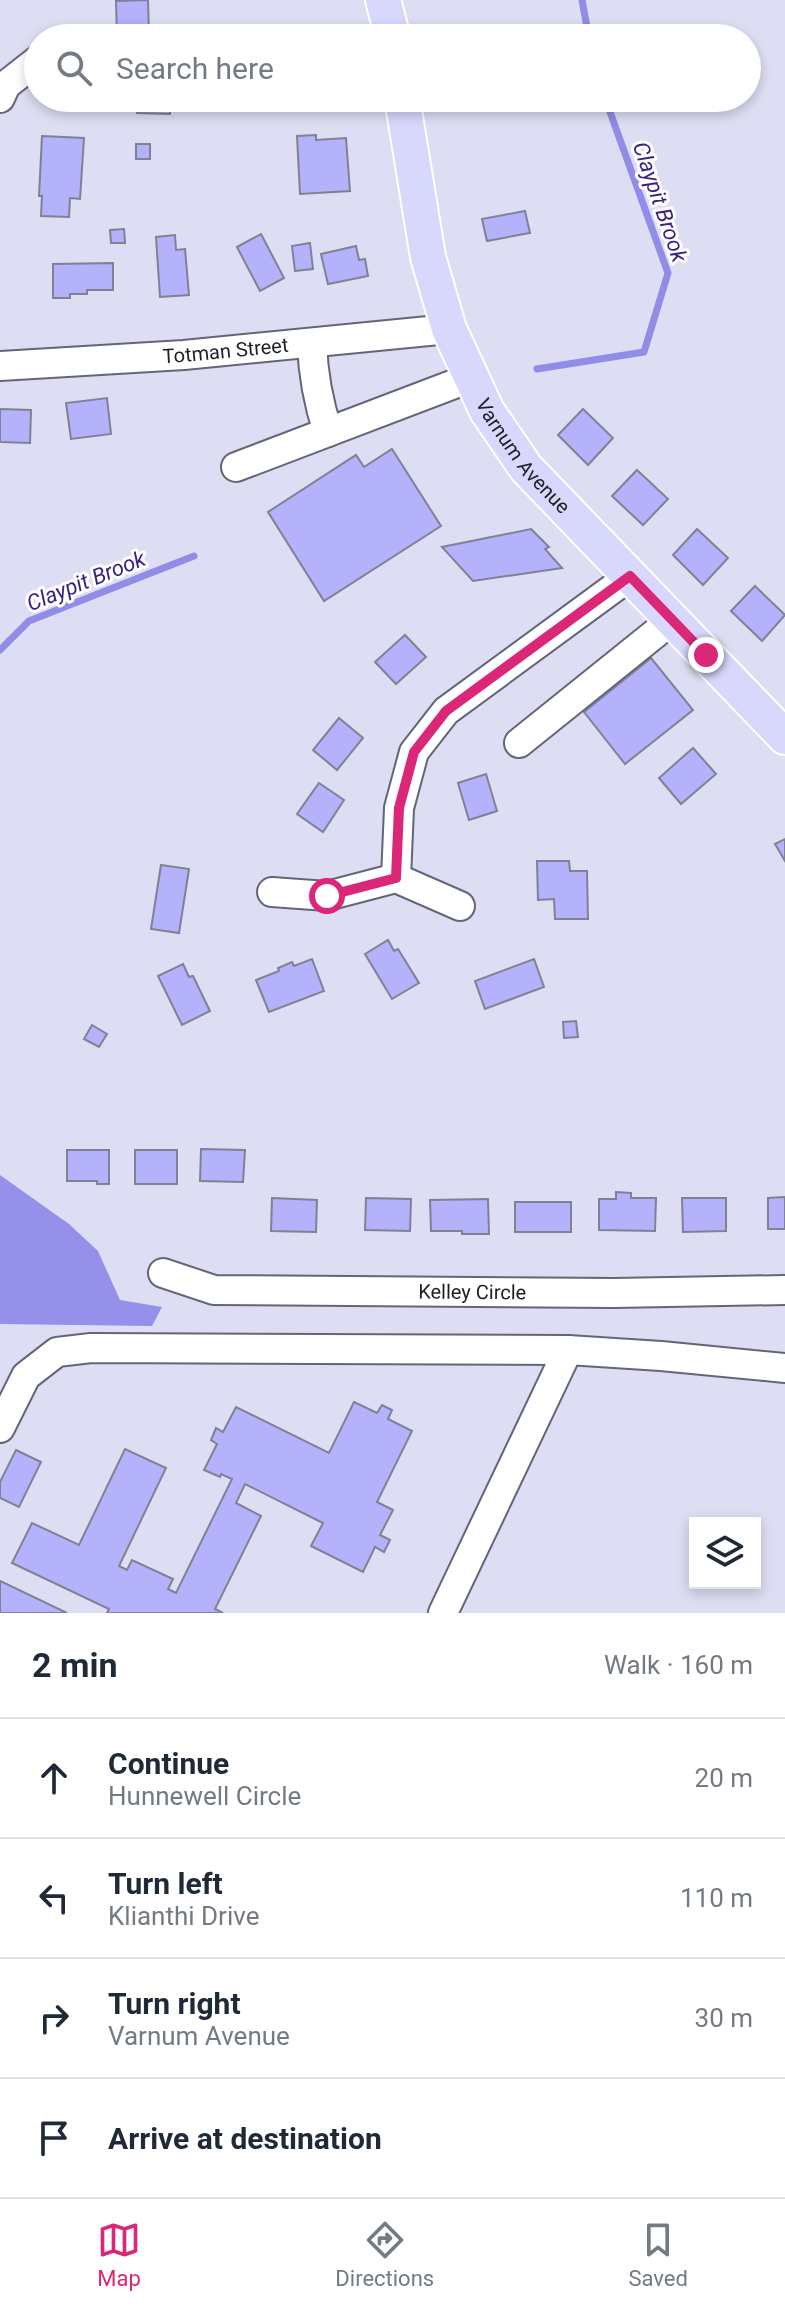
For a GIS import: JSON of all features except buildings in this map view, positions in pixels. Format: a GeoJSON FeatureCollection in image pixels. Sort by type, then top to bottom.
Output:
{"type":"FeatureCollection","features":[{"type":"Feature","properties":{"kind":"main road"},"geometry":{"type":"LineString","coordinates":[[383,0],[389,24]]}},
{"type":"Feature","properties":{"kind":"main road","name":"Varnum Avenue"},"geometry":{"type":"LineString","coordinates":[[404,112],[428,257],[449,329],[487,411],[526,468],[785,737]]}},
{"type":"Feature","properties":{"kind":"street"},"geometry":{"type":"LineString","coordinates":[[0,98],[6,85],[24,71]]}},
{"type":"Feature","properties":{"kind":"street","name":"Totman Street"},"geometry":{"type":"LineString","coordinates":[[0,366],[184,355],[449,329]]}},
{"type":"Feature","properties":{"kind":"street"},"geometry":{"type":"LineString","coordinates":[[312,343],[319,404],[328,432]]}},
{"type":"Feature","properties":{"kind":"street"},"geometry":{"type":"LineString","coordinates":[[236,467],[470,378]]}},
{"type":"Feature","properties":{"kind":"street"},"geometry":{"type":"LineString","coordinates":[[396,878],[399,808],[414,752],[446,711],[630,576]]}},
{"type":"Feature","properties":{"kind":"street"},"geometry":{"type":"LineString","coordinates":[[519,743],[672,620]]}},
{"type":"Feature","properties":{"kind":"street"},"geometry":{"type":"LineString","coordinates":[[272,892],[327,896],[396,878],[460,906]]}},
{"type":"Feature","properties":{"kind":"street","name":"Kelley Circle"},"geometry":{"type":"LineString","coordinates":[[163,1273],[214,1290],[598,1293],[785,1290]]}},
{"type":"Feature","properties":{"kind":"street"},"geometry":{"type":"LineString","coordinates":[[0,1428],[26,1376],[57,1352],[91,1348],[568,1350],[785,1368]]}},
{"type":"Feature","properties":{"kind":"street"},"geometry":{"type":"LineString","coordinates":[[443,1613],[568,1350]]}},
{"type":"Feature","properties":{"kind":"shaded area"},"geometry":{"type":"Polygon","coordinates":[[[0,1175],[69,1224],[98,1251],[120,1300],[162,1307],[152,1326],[0,1324],[0,1175]]]}},
{"type":"Feature","properties":{"kind":"waterway","name":"Claypit Brook"},"geometry":{"type":"LineString","coordinates":[[582,0],[586,24]]}},
{"type":"Feature","properties":{"kind":"waterway","name":"Claypit Brook"},"geometry":{"type":"LineString","coordinates":[[537,369],[644,352],[668,273],[610,112]]}},
{"type":"Feature","properties":{"kind":"waterway","name":"Claypit Brook"},"geometry":{"type":"LineString","coordinates":[[0,650],[29,621],[194,556]]}},
{"type":"Feature","properties":{"kind":"route"},"geometry":{"type":"LineString","coordinates":[[327,896],[396,878],[399,808],[414,752],[446,711],[630,576],[706,655]]}}]}
